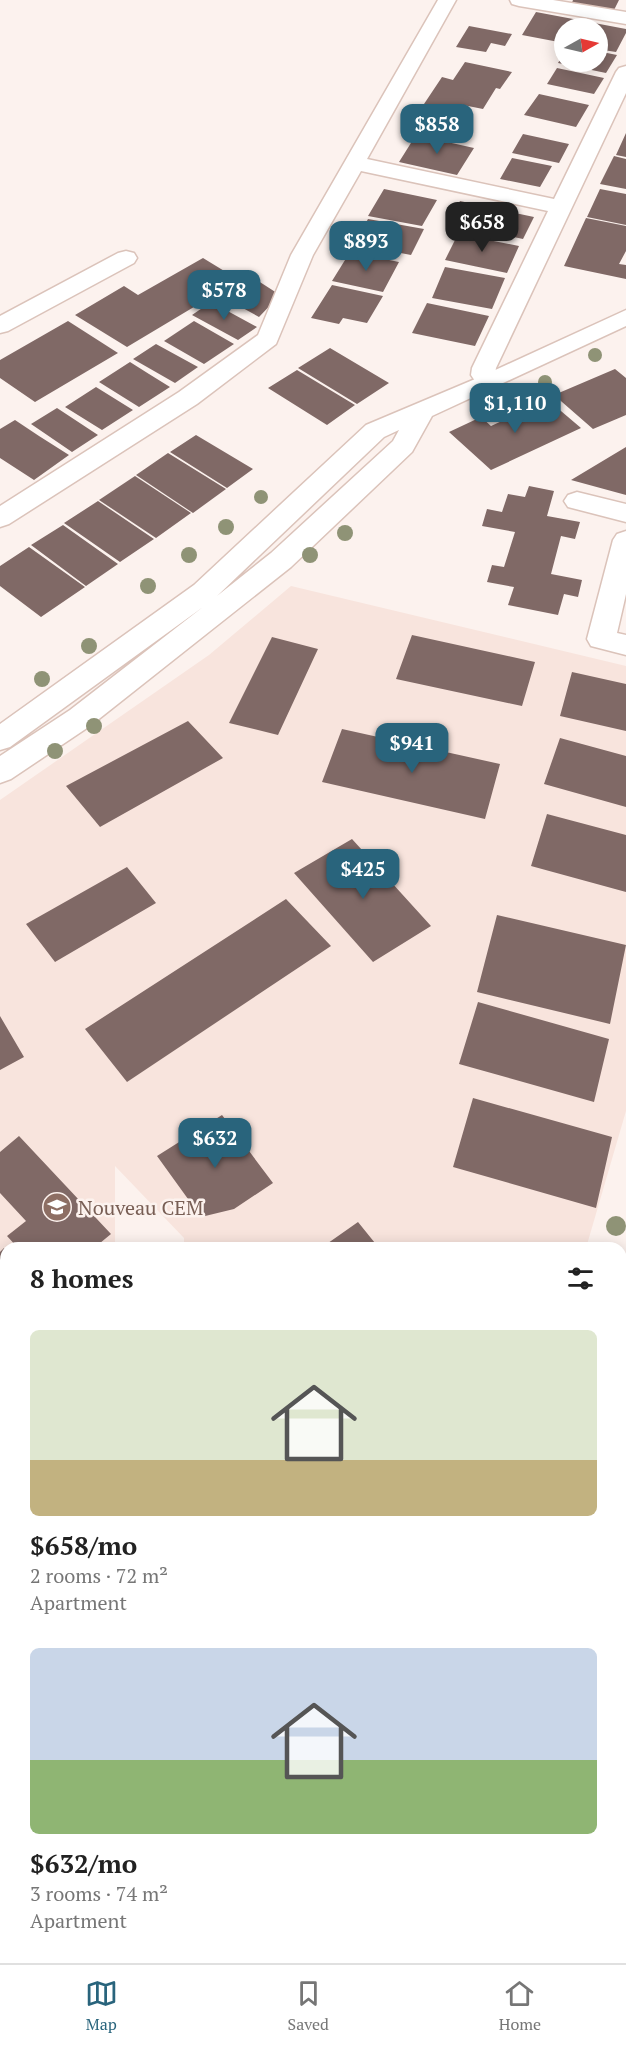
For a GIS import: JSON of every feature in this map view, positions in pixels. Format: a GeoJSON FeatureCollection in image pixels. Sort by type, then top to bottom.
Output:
{"type":"FeatureCollection","features":[{"type":"Feature","properties":{"kind":"street"},"geometry":{"type":"LineString","coordinates":[[0,518],[188,398],[268,339],[302,255],[447,0]]}},
{"type":"Feature","properties":{"kind":"street"},"geometry":{"type":"LineString","coordinates":[[519,0],[626,18]]}},
{"type":"Feature","properties":{"kind":"street"},"geometry":{"type":"LineString","coordinates":[[489,382],[483,375],[484,368],[626,72]]}},
{"type":"Feature","properties":{"kind":"street"},"geometry":{"type":"LineString","coordinates":[[354,163],[560,207]]}},
{"type":"Feature","properties":{"kind":"street"},"geometry":{"type":"LineString","coordinates":[[0,326],[126,258]]}},
{"type":"Feature","properties":{"kind":"street"},"geometry":{"type":"LineString","coordinates":[[0,740],[204,592],[375,431],[489,382],[626,317]]}},
{"type":"Feature","properties":{"kind":"street"},"geometry":{"type":"LineString","coordinates":[[0,771],[80,718],[280,560],[403,446],[423,410]]}},
{"type":"Feature","properties":{"kind":"street"},"geometry":{"type":"LineString","coordinates":[[577,501],[626,513]]}},
{"type":"Feature","properties":{"kind":"street"},"geometry":{"type":"LineString","coordinates":[[626,540],[601,639],[626,645]]}},
{"type":"Feature","properties":{"kind":"shaded area"},"geometry":{"type":"Polygon","coordinates":[[[291,586],[626,666],[626,1111],[588,1242],[184,1242],[184,1238],[115,1166],[115,1242],[0,1242],[0,800],[209,655],[291,586]]]}},
{"type":"Feature","properties":{"kind":"building"},"geometry":{"type":"Polygon","coordinates":[[[573,0],[619,0],[613,12],[571,5],[573,0]]]}},
{"type":"Feature","properties":{"kind":"building"},"geometry":{"type":"Polygon","coordinates":[[[536,12],[568,18],[554,18],[554,41],[522,35],[536,12]]]}},
{"type":"Feature","properties":{"kind":"building"},"geometry":{"type":"Polygon","coordinates":[[[469,26],[512,34],[505,46],[491,43],[486,52],[456,47],[469,26]]]}},
{"type":"Feature","properties":{"kind":"building"},"geometry":{"type":"Polygon","coordinates":[[[608,26],[626,29],[616,52],[608,51],[608,26]]]}},
{"type":"Feature","properties":{"kind":"building"},"geometry":{"type":"Polygon","coordinates":[[[608,53],[617,55],[608,70],[608,53]]]}},
{"type":"Feature","properties":{"kind":"building"},"geometry":{"type":"Polygon","coordinates":[[[465,62],[512,72],[500,89],[496,88],[483,109],[458,104],[454,110],[424,104],[442,77],[453,80],[465,62]]]}},
{"type":"Feature","properties":{"kind":"building"},"geometry":{"type":"Polygon","coordinates":[[[554,72],[576,72],[604,78],[594,94],[547,84],[554,72]]]}},
{"type":"Feature","properties":{"kind":"building"},"geometry":{"type":"Polygon","coordinates":[[[539,94],[589,105],[576,127],[524,115],[539,94]]]}},
{"type":"Feature","properties":{"kind":"building"},"geometry":{"type":"Polygon","coordinates":[[[429,118],[473,127],[463,142],[419,134],[429,118]]]}},
{"type":"Feature","properties":{"kind":"building"},"geometry":{"type":"Polygon","coordinates":[[[626,133],[626,157],[616,155],[626,133]]]}},
{"type":"Feature","properties":{"kind":"building"},"geometry":{"type":"Polygon","coordinates":[[[523,134],[569,144],[559,163],[512,153],[523,134]]]}},
{"type":"Feature","properties":{"kind":"building"},"geometry":{"type":"Polygon","coordinates":[[[416,135],[474,148],[457,175],[399,162],[416,135]]]}},
{"type":"Feature","properties":{"kind":"building"},"geometry":{"type":"Polygon","coordinates":[[[614,156],[626,159],[626,189],[600,184],[614,156]]]}},
{"type":"Feature","properties":{"kind":"building"},"geometry":{"type":"Polygon","coordinates":[[[512,158],[552,166],[540,187],[500,179],[512,158]]]}},
{"type":"Feature","properties":{"kind":"building"},"geometry":{"type":"Polygon","coordinates":[[[384,189],[437,200],[422,226],[368,216],[384,189]]]}},
{"type":"Feature","properties":{"kind":"building"},"geometry":{"type":"Polygon","coordinates":[[[600,189],[626,194],[626,225],[587,217],[600,189]]]}},
{"type":"Feature","properties":{"kind":"building"},"geometry":{"type":"Polygon","coordinates":[[[460,201],[534,217],[523,239],[447,223],[460,201]]]}},
{"type":"Feature","properties":{"kind":"building"},"geometry":{"type":"Polygon","coordinates":[[[586,218],[626,226],[626,251],[619,264],[626,265],[626,279],[564,266],[586,218]]]}},
{"type":"Feature","properties":{"kind":"building"},"geometry":{"type":"Polygon","coordinates":[[[368,219],[424,229],[411,255],[354,244],[368,219]]]}},
{"type":"Feature","properties":{"kind":"building"},"geometry":{"type":"Polygon","coordinates":[[[458,234],[519,246],[507,273],[445,260],[458,234]]]}},
{"type":"Feature","properties":{"kind":"building"},"geometry":{"type":"Polygon","coordinates":[[[350,252],[399,262],[383,292],[332,281],[350,252]]]}},
{"type":"Feature","properties":{"kind":"building"},"geometry":{"type":"Polygon","coordinates":[[[203,258],[239,280],[127,347],[75,315],[124,286],[138,295],[203,258]]]}},
{"type":"Feature","properties":{"kind":"building"},"geometry":{"type":"Polygon","coordinates":[[[445,267],[505,278],[492,309],[432,298],[445,267]]]}},
{"type":"Feature","properties":{"kind":"building"},"geometry":{"type":"Polygon","coordinates":[[[252,277],[280,295],[259,317],[221,296],[252,277]]]}},
{"type":"Feature","properties":{"kind":"building"},"geometry":{"type":"Polygon","coordinates":[[[332,285],[383,296],[367,323],[343,318],[339,324],[311,318],[332,285]]]}},
{"type":"Feature","properties":{"kind":"building"},"geometry":{"type":"Polygon","coordinates":[[[211,302],[257,327],[238,340],[192,315],[211,302]]]}},
{"type":"Feature","properties":{"kind":"building"},"geometry":{"type":"Polygon","coordinates":[[[427,303],[489,316],[475,346],[412,333],[427,303]]]}},
{"type":"Feature","properties":{"kind":"building"},"geometry":{"type":"Polygon","coordinates":[[[68,321],[118,353],[35,402],[0,378],[0,360],[68,321]]]}},
{"type":"Feature","properties":{"kind":"building"},"geometry":{"type":"Polygon","coordinates":[[[194,321],[234,344],[204,364],[164,341],[194,321]]]}},
{"type":"Feature","properties":{"kind":"building"},"geometry":{"type":"Polygon","coordinates":[[[156,344],[198,367],[175,383],[133,359],[156,344]]]}},
{"type":"Feature","properties":{"kind":"building"},"geometry":{"type":"Polygon","coordinates":[[[330,348],[389,383],[357,404],[298,368],[330,348]]]}},
{"type":"Feature","properties":{"kind":"building"},"geometry":{"type":"Polygon","coordinates":[[[130,362],[170,387],[139,407],[99,382],[130,362]]]}},
{"type":"Feature","properties":{"kind":"building"},"geometry":{"type":"Polygon","coordinates":[[[615,369],[626,378],[626,415],[593,429],[554,395],[615,369]]]}},
{"type":"Feature","properties":{"kind":"building"},"geometry":{"type":"Polygon","coordinates":[[[297,370],[355,405],[327,425],[268,388],[297,370]]]}},
{"type":"Feature","properties":{"kind":"building"},"geometry":{"type":"Polygon","coordinates":[[[96,387],[133,410],[102,430],[65,407],[96,387]]]}},
{"type":"Feature","properties":{"kind":"building"},"geometry":{"type":"Polygon","coordinates":[[[548,400],[581,428],[491,470],[449,432],[481,417],[491,426],[548,400]]]}},
{"type":"Feature","properties":{"kind":"building"},"geometry":{"type":"Polygon","coordinates":[[[57,408],[98,435],[72,452],[31,424],[57,408]]]}},
{"type":"Feature","properties":{"kind":"building"},"geometry":{"type":"Polygon","coordinates":[[[15,420],[69,455],[34,480],[0,458],[0,429],[15,420]]]}},
{"type":"Feature","properties":{"kind":"building"},"geometry":{"type":"Polygon","coordinates":[[[196,435],[253,469],[227,488],[170,452],[196,435]]]}},
{"type":"Feature","properties":{"kind":"building"},"geometry":{"type":"Polygon","coordinates":[[[626,447],[626,495],[571,480],[626,447]]]}},
{"type":"Feature","properties":{"kind":"building"},"geometry":{"type":"Polygon","coordinates":[[[168,453],[226,489],[193,513],[136,475],[168,453]]]}},
{"type":"Feature","properties":{"kind":"building"},"geometry":{"type":"Polygon","coordinates":[[[135,476],[191,513],[156,538],[99,500],[135,476]]]}},
{"type":"Feature","properties":{"kind":"building"},"geometry":{"type":"Polygon","coordinates":[[[529,486],[554,491],[547,516],[580,522],[575,539],[561,536],[551,574],[582,580],[578,597],[564,594],[558,615],[508,605],[514,587],[487,582],[492,565],[504,567],[515,532],[482,526],[487,509],[502,512],[508,494],[525,497],[529,486]]]}},
{"type":"Feature","properties":{"kind":"building"},"geometry":{"type":"Polygon","coordinates":[[[98,501],[154,539],[120,562],[64,523],[98,501]]]}},
{"type":"Feature","properties":{"kind":"building"},"geometry":{"type":"Polygon","coordinates":[[[63,525],[118,564],[86,586],[31,545],[63,525]]]}},
{"type":"Feature","properties":{"kind":"building"},"geometry":{"type":"Polygon","coordinates":[[[29,547],[85,587],[41,617],[0,586],[0,566],[29,547]]]}},
{"type":"Feature","properties":{"kind":"building"},"geometry":{"type":"Polygon","coordinates":[[[412,635],[535,662],[522,706],[396,679],[412,635]]]}},
{"type":"Feature","properties":{"kind":"building"},"geometry":{"type":"Polygon","coordinates":[[[272,637],[318,649],[278,735],[229,723],[272,637]]]}},
{"type":"Feature","properties":{"kind":"building"},"geometry":{"type":"Polygon","coordinates":[[[572,672],[626,684],[626,731],[560,716],[572,672]]]}},
{"type":"Feature","properties":{"kind":"building"},"geometry":{"type":"Polygon","coordinates":[[[188,721],[223,758],[100,827],[66,786],[188,721]]]}},
{"type":"Feature","properties":{"kind":"building"},"geometry":{"type":"Polygon","coordinates":[[[342,729],[500,764],[485,819],[322,782],[342,729]]]}},
{"type":"Feature","properties":{"kind":"building"},"geometry":{"type":"Polygon","coordinates":[[[560,738],[626,756],[626,807],[544,784],[560,738]]]}},
{"type":"Feature","properties":{"kind":"building"},"geometry":{"type":"Polygon","coordinates":[[[547,814],[626,835],[626,892],[531,866],[547,814]]]}},
{"type":"Feature","properties":{"kind":"building"},"geometry":{"type":"Polygon","coordinates":[[[352,839],[431,926],[373,962],[294,873],[352,839]]]}},
{"type":"Feature","properties":{"kind":"building"},"geometry":{"type":"Polygon","coordinates":[[[127,867],[156,903],[55,962],[26,924],[127,867]]]}},
{"type":"Feature","properties":{"kind":"building"},"geometry":{"type":"Polygon","coordinates":[[[286,899],[331,946],[127,1082],[85,1029],[286,899]]]}},
{"type":"Feature","properties":{"kind":"building"},"geometry":{"type":"Polygon","coordinates":[[[497,915],[626,945],[610,1024],[477,992],[497,915]]]}},
{"type":"Feature","properties":{"kind":"building"},"geometry":{"type":"Polygon","coordinates":[[[478,1002],[609,1039],[594,1102],[459,1064],[478,1002]]]}},
{"type":"Feature","properties":{"kind":"building"},"geometry":{"type":"Polygon","coordinates":[[[0,1016],[24,1057],[0,1070],[0,1016]]]}},
{"type":"Feature","properties":{"kind":"building"},"geometry":{"type":"Polygon","coordinates":[[[473,1098],[612,1137],[596,1208],[453,1167],[473,1098]]]}},
{"type":"Feature","properties":{"kind":"building"},"geometry":{"type":"Polygon","coordinates":[[[222,1115],[273,1183],[234,1209],[201,1217],[157,1156],[222,1115]]]}},
{"type":"Feature","properties":{"kind":"building"},"geometry":{"type":"Polygon","coordinates":[[[19,1136],[111,1234],[101,1242],[12,1242],[7,1236],[26,1221],[0,1193],[0,1152],[19,1136]]]}},
{"type":"Feature","properties":{"kind":"building"},"geometry":{"type":"Polygon","coordinates":[[[358,1222],[374,1242],[330,1242],[358,1222]]]}},
{"type":"Feature","properties":{"kind":"place","name":"Nouveau CEM"},"geometry":{"type":"Point","coordinates":[57,1207]}}]}
